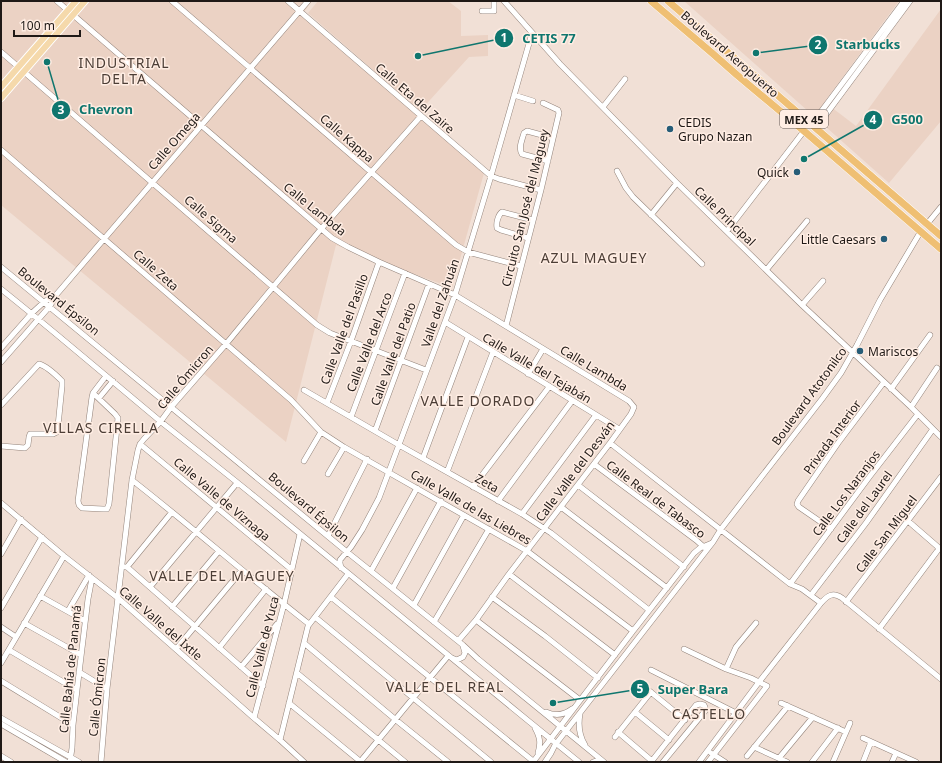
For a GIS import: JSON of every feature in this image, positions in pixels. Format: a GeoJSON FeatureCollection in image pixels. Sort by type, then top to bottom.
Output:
{"type":"FeatureCollection","features":[{"type":"Feature","properties":{"kind":"highway","name":"Boulevard Aeropuerto"},"geometry":{"type":"LineString","coordinates":[[651,1],[941,249]]}},
{"type":"Feature","properties":{"kind":"highway","name":"Boulevard Aeropuerto"},"geometry":{"type":"LineString","coordinates":[[668,1],[941,236]]}},
{"type":"Feature","properties":{"kind":"main road"},"geometry":{"type":"LineString","coordinates":[[1,98],[21,69],[67,10],[76,1]]}},
{"type":"Feature","properties":{"kind":"main road"},"geometry":{"type":"LineString","coordinates":[[1,87],[21,69],[85,1]]}},
{"type":"Feature","properties":{"kind":"street","name":"Calle Lambda"},"geometry":{"type":"LineString","coordinates":[[57,1],[321,229],[339,242],[379,262],[455,295],[629,402],[634,407]]}},
{"type":"Feature","properties":{"kind":"street","name":"Calle Kappa"},"geometry":{"type":"LineString","coordinates":[[172,1],[463,250],[521,266]]}},
{"type":"Feature","properties":{"kind":"street","name":"Calle Eta del Zaire"},"geometry":{"type":"LineString","coordinates":[[288,1],[491,176],[541,190]]}},
{"type":"Feature","properties":{"kind":"street","name":"Calle Omega"},"geometry":{"type":"LineString","coordinates":[[1,362],[50,306],[56,295],[104,238],[308,1]]}},
{"type":"Feature","properties":{"kind":"street"},"geometry":{"type":"LineString","coordinates":[[482,11],[494,11],[494,1]]}},
{"type":"Feature","properties":{"kind":"street","name":"Calle Principal"},"geometry":{"type":"LineString","coordinates":[[504,1],[532,33],[677,183],[941,437]]}},
{"type":"Feature","properties":{"kind":"street"},"geometry":{"type":"LineString","coordinates":[[829,106],[904,1]]}},
{"type":"Feature","properties":{"kind":"street"},"geometry":{"type":"LineString","coordinates":[[814,126],[910,1]]}},
{"type":"Feature","properties":{"kind":"street","name":"Valle del Zahuán"},"geometry":{"type":"LineString","coordinates":[[341,569],[340,560],[358,537],[378,498],[455,295],[532,33]]}},
{"type":"Feature","properties":{"kind":"street","name":"Calle Sigma"},"geometry":{"type":"LineString","coordinates":[[1,52],[323,329],[351,342],[426,370]]}},
{"type":"Feature","properties":{"kind":"street"},"geometry":{"type":"LineString","coordinates":[[603,107],[625,79]]}},
{"type":"Feature","properties":{"kind":"street"},"geometry":{"type":"LineString","coordinates":[[514,95],[533,101]]}},
{"type":"Feature","properties":{"kind":"street","name":"Circuito San José del Maguey"},"geometry":{"type":"LineString","coordinates":[[506,326],[559,113],[558,110],[544,103]]}},
{"type":"Feature","properties":{"kind":"street","name":"Calle Ómicron"},"geometry":{"type":"LineString","coordinates":[[101,762],[107,689],[119,599],[125,567],[132,480],[140,444],[226,344],[321,229],[421,116]]}},
{"type":"Feature","properties":{"kind":"street"},"geometry":{"type":"LineString","coordinates":[[548,161],[523,155],[520,152],[520,148],[525,132],[530,131],[553,138]]}},
{"type":"Feature","properties":{"kind":"street"},"geometry":{"type":"LineString","coordinates":[[727,231],[804,131]]}},
{"type":"Feature","properties":{"kind":"street","name":"Calle Zeta"},"geometry":{"type":"LineString","coordinates":[[1,150],[297,406]]}},
{"type":"Feature","properties":{"kind":"street"},"geometry":{"type":"LineString","coordinates":[[617,171],[629,192],[702,264]]}},
{"type":"Feature","properties":{"kind":"street"},"geometry":{"type":"LineString","coordinates":[[651,215],[677,183]]}},
{"type":"Feature","properties":{"kind":"street"},"geometry":{"type":"LineString","coordinates":[[927,224],[941,207]]}},
{"type":"Feature","properties":{"kind":"street"},"geometry":{"type":"LineString","coordinates":[[528,238],[501,230],[497,228],[497,224],[502,212],[533,220]]}},
{"type":"Feature","properties":{"kind":"street"},"geometry":{"type":"LineString","coordinates":[[767,270],[807,221]]}},
{"type":"Feature","properties":{"kind":"street","name":"Boulevard Atotonilco"},"geometry":{"type":"LineString","coordinates":[[545,762],[556,743],[705,548],[713,542],[841,373],[880,300],[921,231]]}},
{"type":"Feature","properties":{"kind":"street","name":"Calle Valle del Pasillo"},"geometry":{"type":"LineString","coordinates":[[327,403],[351,342],[379,262]]}},
{"type":"Feature","properties":{"kind":"street","name":"Boulevard Épsilon"},"geometry":{"type":"LineString","coordinates":[[1,266],[604,762]]}},
{"type":"Feature","properties":{"kind":"street","name":"Calle Valle del Arco"},"geometry":{"type":"LineString","coordinates":[[351,417],[405,273]]}},
{"type":"Feature","properties":{"kind":"street"},"geometry":{"type":"LineString","coordinates":[[802,304],[823,281]]}},
{"type":"Feature","properties":{"kind":"street","name":"Calle Valle del Patio"},"geometry":{"type":"LineString","coordinates":[[375,431],[430,284]]}},
{"type":"Feature","properties":{"kind":"street"},"geometry":{"type":"LineString","coordinates":[[1,289],[341,569],[579,762]]}},
{"type":"Feature","properties":{"kind":"street","name":"Calle Omega"},"geometry":{"type":"LineString","coordinates":[[1,348],[32,313],[44,302],[56,295]]}},
{"type":"Feature","properties":{"kind":"street","name":"Calle Valle del Tejabán"},"geometry":{"type":"LineString","coordinates":[[445,322],[619,430]]}},
{"type":"Feature","properties":{"kind":"street"},"geometry":{"type":"LineString","coordinates":[[891,389],[930,335]]}},
{"type":"Feature","properties":{"kind":"street"},"geometry":{"type":"LineString","coordinates":[[424,458],[468,337]]}},
{"type":"Feature","properties":{"kind":"street"},"geometry":{"type":"LineString","coordinates":[[528,374],[543,349]]}},
{"type":"Feature","properties":{"kind":"street"},"geometry":{"type":"LineString","coordinates":[[447,472],[493,352]]}},
{"type":"Feature","properties":{"kind":"street"},"geometry":{"type":"LineString","coordinates":[[1,405],[39,364],[46,367],[62,381],[57,432],[53,434],[30,434],[28,445],[25,448],[1,446]]}},
{"type":"Feature","properties":{"kind":"street"},"geometry":{"type":"LineString","coordinates":[[910,407],[937,368]]}},
{"type":"Feature","properties":{"kind":"street"},"geometry":{"type":"LineString","coordinates":[[93,393],[118,418],[109,504],[106,509],[82,508],[78,503],[91,402],[93,393],[106,376]]}},
{"type":"Feature","properties":{"kind":"street"},"geometry":{"type":"LineString","coordinates":[[99,398],[113,381]]}},
{"type":"Feature","properties":{"kind":"street","name":"Privada Interior"},"geometry":{"type":"LineString","coordinates":[[831,528],[799,507],[797,504],[801,495],[884,382]]}},
{"type":"Feature","properties":{"kind":"street"},"geometry":{"type":"LineString","coordinates":[[473,487],[549,387]]}},
{"type":"Feature","properties":{"kind":"street","name":"Zeta"},"geometry":{"type":"LineString","coordinates":[[304,390],[522,514],[544,528],[650,610]]}},
{"type":"Feature","properties":{"kind":"street"},"geometry":{"type":"LineString","coordinates":[[498,500],[572,401]]}},
{"type":"Feature","properties":{"kind":"street","name":"Calle Valle de las Liebres"},"geometry":{"type":"LineString","coordinates":[[297,406],[321,432],[344,447],[527,551],[632,631]]}},
{"type":"Feature","properties":{"kind":"street","name":"Calle Valle del Desván"},"geometry":{"type":"LineString","coordinates":[[458,641],[476,620],[509,574],[610,443],[631,414],[634,407]]}},
{"type":"Feature","properties":{"kind":"street","name":"Calle Los Naranjos"},"geometry":{"type":"LineString","coordinates":[[790,584],[918,414]]}},
{"type":"Feature","properties":{"kind":"street"},"geometry":{"type":"LineString","coordinates":[[522,514],[596,416]]}},
{"type":"Feature","properties":{"kind":"street","name":"Calle del Laurel"},"geometry":{"type":"LineString","coordinates":[[811,595],[933,429]]}},
{"type":"Feature","properties":{"kind":"street"},"geometry":{"type":"LineString","coordinates":[[304,461],[321,432]]}},
{"type":"Feature","properties":{"kind":"street"},"geometry":{"type":"LineString","coordinates":[[610,443],[790,584],[811,595],[821,603]]}},
{"type":"Feature","properties":{"kind":"street","name":"Calle Valle de Viznaga"},"geometry":{"type":"LineString","coordinates":[[140,444],[292,570]]}},
{"type":"Feature","properties":{"kind":"street"},"geometry":{"type":"LineString","coordinates":[[328,474],[344,447]]}},
{"type":"Feature","properties":{"kind":"street"},"geometry":{"type":"LineString","coordinates":[[328,536],[367,460]]}},
{"type":"Feature","properties":{"kind":"street","name":"Calle Real de Tabasco"},"geometry":{"type":"LineString","coordinates":[[594,464],[705,548]]}},
{"type":"Feature","properties":{"kind":"street","name":"Calle San Miguel"},"geometry":{"type":"LineString","coordinates":[[846,602],[941,477]]}},
{"type":"Feature","properties":{"kind":"street"},"geometry":{"type":"LineString","coordinates":[[132,480],[309,624]]}},
{"type":"Feature","properties":{"kind":"street"},"geometry":{"type":"LineString","coordinates":[[150,587],[237,483]]}},
{"type":"Feature","properties":{"kind":"street"},"geometry":{"type":"LineString","coordinates":[[578,485],[684,567]]}},
{"type":"Feature","properties":{"kind":"street"},"geometry":{"type":"LineString","coordinates":[[372,570],[417,488]]}},
{"type":"Feature","properties":{"kind":"street"},"geometry":{"type":"LineString","coordinates":[[393,588],[441,501]]}},
{"type":"Feature","properties":{"kind":"street","name":"Calle Valle del Ixtle"},"geometry":{"type":"LineString","coordinates":[[1,503],[64,556],[119,599],[304,762]]}},
{"type":"Feature","properties":{"kind":"street"},"geometry":{"type":"LineString","coordinates":[[561,507],[668,588]]}},
{"type":"Feature","properties":{"kind":"street"},"geometry":{"type":"LineString","coordinates":[[172,512],[125,567],[263,686]]}},
{"type":"Feature","properties":{"kind":"street"},"geometry":{"type":"LineString","coordinates":[[414,605],[464,515]]}},
{"type":"Feature","properties":{"kind":"street"},"geometry":{"type":"LineString","coordinates":[[1,554],[21,520]]}},
{"type":"Feature","properties":{"kind":"street"},"geometry":{"type":"LineString","coordinates":[[878,629],[938,550],[938,548],[908,521]]}},
{"type":"Feature","properties":{"kind":"street"},"geometry":{"type":"LineString","coordinates":[[434,622],[489,529]]}},
{"type":"Feature","properties":{"kind":"street","name":"Calle Valle de Yuca"},"geometry":{"type":"LineString","coordinates":[[254,718],[284,604],[300,534]]}},
{"type":"Feature","properties":{"kind":"street"},"geometry":{"type":"LineString","coordinates":[[1,608],[42,538]]}},
{"type":"Feature","properties":{"kind":"street","name":"Boulevard Atotonilco"},"geometry":{"type":"LineString","coordinates":[[534,760],[598,678],[632,631],[697,550],[705,548]]}},
{"type":"Feature","properties":{"kind":"street"},"geometry":{"type":"LineString","coordinates":[[172,607],[219,551]]}},
{"type":"Feature","properties":{"kind":"street"},"geometry":{"type":"LineString","coordinates":[[1,663],[64,556]]}},
{"type":"Feature","properties":{"kind":"street"},"geometry":{"type":"LineString","coordinates":[[176,649],[242,570]]}},
{"type":"Feature","properties":{"kind":"street"},"geometry":{"type":"LineString","coordinates":[[280,740],[309,624],[348,574]]}},
{"type":"Feature","properties":{"kind":"street"},"geometry":{"type":"LineString","coordinates":[[509,574],[615,655]]}},
{"type":"Feature","properties":{"kind":"street","name":"Calle Bahía de Panamá"},"geometry":{"type":"LineString","coordinates":[[68,611],[90,577]]}},
{"type":"Feature","properties":{"kind":"street","name":"Calle Bahía de Panamá"},"geometry":{"type":"LineString","coordinates":[[70,760],[90,577]]}},
{"type":"Feature","properties":{"kind":"street"},"geometry":{"type":"LineString","coordinates":[[219,648],[266,589]]}},
{"type":"Feature","properties":{"kind":"street"},"geometry":{"type":"LineString","coordinates":[[684,649],[726,669],[751,678],[759,682],[767,686],[708,762],[701,760],[759,682],[826,597],[834,595],[839,596],[941,679]]}},
{"type":"Feature","properties":{"kind":"street"},"geometry":{"type":"LineString","coordinates":[[40,596],[85,621]]}},
{"type":"Feature","properties":{"kind":"street"},"geometry":{"type":"LineString","coordinates":[[331,597],[534,760],[540,748],[540,741],[534,726]]}},
{"type":"Feature","properties":{"kind":"street"},"geometry":{"type":"LineString","coordinates":[[492,597],[598,678]]}},
{"type":"Feature","properties":{"kind":"street"},"geometry":{"type":"LineString","coordinates":[[315,617],[491,762]]}},
{"type":"Feature","properties":{"kind":"street"},"geometry":{"type":"LineString","coordinates":[[476,620],[580,700]]}},
{"type":"Feature","properties":{"kind":"street"},"geometry":{"type":"LineString","coordinates":[[242,667],[279,622]]}},
{"type":"Feature","properties":{"kind":"street"},"geometry":{"type":"LineString","coordinates":[[24,623],[81,655]]}},
{"type":"Feature","properties":{"kind":"street"},"geometry":{"type":"LineString","coordinates":[[726,669],[736,647],[756,623]]}},
{"type":"Feature","properties":{"kind":"street"},"geometry":{"type":"LineString","coordinates":[[1,627],[16,637]]}},
{"type":"Feature","properties":{"kind":"street"},"geometry":{"type":"LineString","coordinates":[[304,643],[448,762]]}},
{"type":"Feature","properties":{"kind":"street"},"geometry":{"type":"LineString","coordinates":[[449,657],[457,660],[463,657],[465,653],[463,645]]}},
{"type":"Feature","properties":{"kind":"street"},"geometry":{"type":"LineString","coordinates":[[9,650],[77,690]]}},
{"type":"Feature","properties":{"kind":"street"},"geometry":{"type":"LineString","coordinates":[[289,703],[361,762],[413,698],[449,657]]}},
{"type":"Feature","properties":{"kind":"street"},"geometry":{"type":"LineString","coordinates":[[651,670],[736,713]]}},
{"type":"Feature","properties":{"kind":"street"},"geometry":{"type":"LineString","coordinates":[[79,672],[107,689]]}},
{"type":"Feature","properties":{"kind":"street"},"geometry":{"type":"LineString","coordinates":[[296,673],[405,762]]}},
{"type":"Feature","properties":{"kind":"street"},"geometry":{"type":"LineString","coordinates":[[1,682],[73,725]]}},
{"type":"Feature","properties":{"kind":"street"},"geometry":{"type":"LineString","coordinates":[[663,762],[705,711],[705,706],[698,704],[669,740],[651,761],[617,735],[649,691],[685,720]]}},
{"type":"Feature","properties":{"kind":"street"},"geometry":{"type":"LineString","coordinates":[[781,703],[846,732]]}},
{"type":"Feature","properties":{"kind":"street"},"geometry":{"type":"LineString","coordinates":[[542,711],[554,715],[563,714],[576,706]]}},
{"type":"Feature","properties":{"kind":"street"},"geometry":{"type":"LineString","coordinates":[[747,756],[788,706]]}},
{"type":"Feature","properties":{"kind":"street"},"geometry":{"type":"LineString","coordinates":[[635,712],[669,740]]}},
{"type":"Feature","properties":{"kind":"street"},"geometry":{"type":"LineString","coordinates":[[580,713],[580,734],[584,744],[590,750]]}},
{"type":"Feature","properties":{"kind":"street"},"geometry":{"type":"LineString","coordinates":[[779,758],[813,717]]}},
{"type":"Feature","properties":{"kind":"street"},"geometry":{"type":"LineString","coordinates":[[1,718],[70,760],[79,762]]}},
{"type":"Feature","properties":{"kind":"street"},"geometry":{"type":"LineString","coordinates":[[833,762],[850,723]]}},
{"type":"Feature","properties":{"kind":"street"},"geometry":{"type":"LineString","coordinates":[[1,724],[66,762]]}},
{"type":"Feature","properties":{"kind":"street"},"geometry":{"type":"LineString","coordinates":[[812,762],[838,728]]}},
{"type":"Feature","properties":{"kind":"street"},"geometry":{"type":"LineString","coordinates":[[863,738],[916,762]]}},
{"type":"Feature","properties":{"kind":"street"},"geometry":{"type":"LineString","coordinates":[[863,762],[871,742]]}},
{"type":"Feature","properties":{"kind":"street"},"geometry":{"type":"LineString","coordinates":[[754,747],[788,762]]}},
{"type":"Feature","properties":{"kind":"street"},"geometry":{"type":"LineString","coordinates":[[708,751],[725,762]]}},
{"type":"Feature","properties":{"kind":"street"},"geometry":{"type":"LineString","coordinates":[[892,762],[896,753]]}},
{"type":"Feature","properties":{"kind":"street"},"geometry":{"type":"LineString","coordinates":[[1,756],[9,762]]}},
{"type":"Feature","properties":{"kind":"street"},"geometry":{"type":"LineString","coordinates":[[592,762],[599,762]]}},
{"type":"Feature","properties":{"kind":"shaded area"},"geometry":{"type":"Polygon","coordinates":[[[1,1],[312,1],[304,12],[484,173],[452,288],[336,245],[286,442],[1,205],[1,1]]]}},
{"type":"Feature","properties":{"kind":"shaded area"},"geometry":{"type":"Polygon","coordinates":[[[318,1],[448,1],[461,11],[461,36],[488,35],[488,56],[469,57],[420,111],[308,13],[318,1]]]}},
{"type":"Feature","properties":{"kind":"shaded area"},"geometry":{"type":"Polygon","coordinates":[[[684,1],[899,1],[825,101],[856,126],[941,9],[941,121],[889,183],[684,1]]]}},
{"type":"Feature","properties":{"kind":"place","name":"Starbucks"},"geometry":{"type":"Point","coordinates":[756,53]}},
{"type":"Feature","properties":{"kind":"place","name":"CETIS 77"},"geometry":{"type":"Point","coordinates":[418,56]}},
{"type":"Feature","properties":{"kind":"place","name":"Chevron"},"geometry":{"type":"Point","coordinates":[47,62]}},
{"type":"Feature","properties":{"kind":"place","name":"CEDIS Grupo Nazan"},"geometry":{"type":"Point","coordinates":[670,129]}},
{"type":"Feature","properties":{"kind":"place","name":"G500"},"geometry":{"type":"Point","coordinates":[804,159]}},
{"type":"Feature","properties":{"kind":"place","name":"Quick"},"geometry":{"type":"Point","coordinates":[797,172]}},
{"type":"Feature","properties":{"kind":"place","name":"Little Caesars"},"geometry":{"type":"Point","coordinates":[884,239]}},
{"type":"Feature","properties":{"kind":"place","name":"Mariscos"},"geometry":{"type":"Point","coordinates":[860,351]}},
{"type":"Feature","properties":{"kind":"place","name":"Super Bara"},"geometry":{"type":"Point","coordinates":[553,703]}},
{"type":"Feature","properties":{"kind":"district","name":"INDUSTRIAL DELTA"},"geometry":{"type":"Point","coordinates":[124,70]}},
{"type":"Feature","properties":{"kind":"district","name":"AZUL MAGUEY"},"geometry":{"type":"Point","coordinates":[594,257]}},
{"type":"Feature","properties":{"kind":"district","name":"VALLE DORADO"},"geometry":{"type":"Point","coordinates":[478,400]}},
{"type":"Feature","properties":{"kind":"district","name":"VILLAS CIRELLA"},"geometry":{"type":"Point","coordinates":[101,427]}},
{"type":"Feature","properties":{"kind":"district","name":"VALLE DEL MAGUEY"},"geometry":{"type":"Point","coordinates":[222,575]}},
{"type":"Feature","properties":{"kind":"district","name":"VALLE DEL REAL"},"geometry":{"type":"Point","coordinates":[445,686]}},
{"type":"Feature","properties":{"kind":"district","name":"CASTELLO"},"geometry":{"type":"Point","coordinates":[709,713]}}]}
